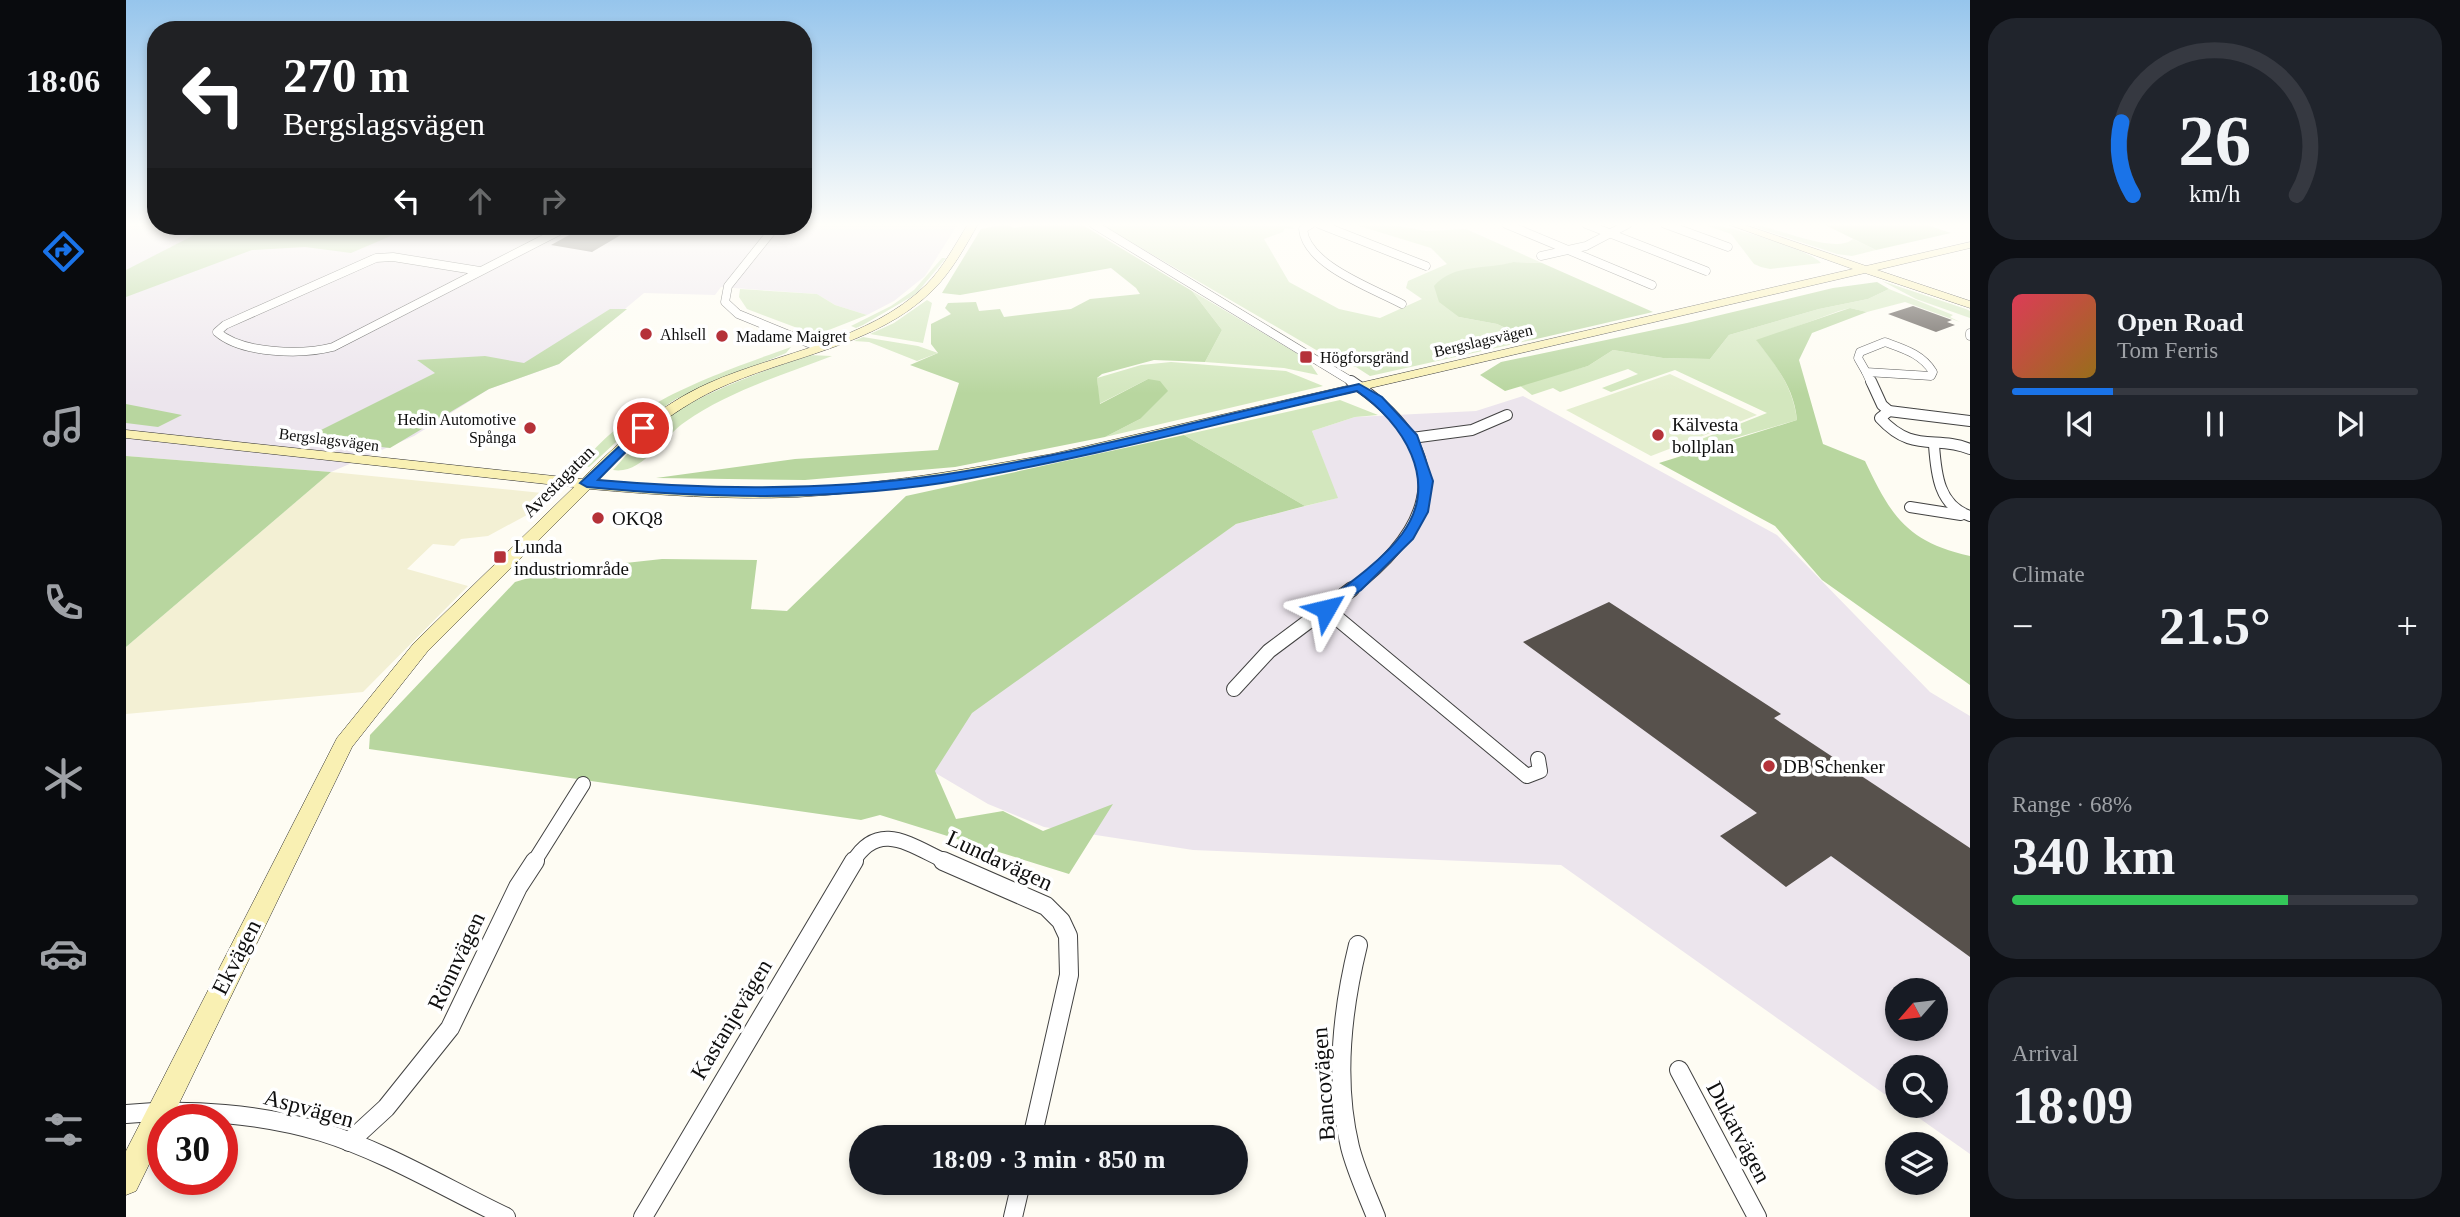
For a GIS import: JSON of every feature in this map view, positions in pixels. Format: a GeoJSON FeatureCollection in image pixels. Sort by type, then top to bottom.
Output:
{"type":"FeatureCollection","features":[{"type":"Feature","properties":{"kind":"main road","name":"Avestagatan"},"geometry":{"type":"LineString","coordinates":[[350,735],[377,698],[405,668],[643,428],[682,401],[735,375],[866,328],[898,312],[935,281]]}},
{"type":"Feature","properties":{"kind":"main road","name":"Bergslagsvägen"},"geometry":{"type":"LineString","coordinates":[[126,433],[670,491],[759,493],[840,489],[940,479],[1064,456],[1818,281]]}},
{"type":"Feature","properties":{"kind":"main road"},"geometry":{"type":"LineString","coordinates":[[1897,281],[1970,305]]}},
{"type":"Feature","properties":{"kind":"main road","name":"Ekvägen"},"geometry":{"type":"LineString","coordinates":[[162,1104],[350,735]]}},
{"type":"Feature","properties":{"kind":"main road","name":"Ekvägen"},"geometry":{"type":"LineString","coordinates":[[126,1181],[147,1135]]}},
{"type":"Feature","properties":{"kind":"street"},"geometry":{"type":"LineString","coordinates":[[324,281],[237,319],[217,332],[225,339],[291,355],[311,354],[333,347],[461,281]]}},
{"type":"Feature","properties":{"kind":"street"},"geometry":{"type":"LineString","coordinates":[[732,281],[724,302],[738,314],[816,346]]}},
{"type":"Feature","properties":{"kind":"street"},"geometry":{"type":"LineString","coordinates":[[1186,281],[1378,400],[1412,438],[1426,481],[1420,512],[1408,536],[1356,586],[1269,651],[1234,689]]}},
{"type":"Feature","properties":{"kind":"street"},"geometry":{"type":"LineString","coordinates":[[1359,281],[1402,304]]}},
{"type":"Feature","properties":{"kind":"street"},"geometry":{"type":"LineString","coordinates":[[1642,281],[1652,285]]}},
{"type":"Feature","properties":{"kind":"street"},"geometry":{"type":"LineString","coordinates":[[1896,337],[1860,352],[1858,358],[1882,405],[1889,411],[1970,421]]}},
{"type":"Feature","properties":{"kind":"street"},"geometry":{"type":"LineString","coordinates":[[1866,372],[1924,377],[1933,372],[1929,364],[1919,356],[1885,342]]}},
{"type":"Feature","properties":{"kind":"street"},"geometry":{"type":"LineString","coordinates":[[1889,411],[1880,418],[1890,429],[1934,445],[1959,445],[1970,449]]}},
{"type":"Feature","properties":{"kind":"street"},"geometry":{"type":"LineString","coordinates":[[1412,438],[1472,430],[1507,415]]}},
{"type":"Feature","properties":{"kind":"street"},"geometry":{"type":"LineString","coordinates":[[1934,445],[1934,473],[1938,484],[1944,496],[1966,516]]}},
{"type":"Feature","properties":{"kind":"street"},"geometry":{"type":"LineString","coordinates":[[1910,507],[1966,516]]}},
{"type":"Feature","properties":{"kind":"street"},"geometry":{"type":"LineString","coordinates":[[1326,609],[1527,776],[1540,771],[1538,759]]}},
{"type":"Feature","properties":{"kind":"street","name":"Rönnvägen"},"geometry":{"type":"LineString","coordinates":[[349,1142],[386,1108],[450,1028],[518,887],[583,784]]}},
{"type":"Feature","properties":{"kind":"street","name":"Lundavägen"},"geometry":{"type":"LineString","coordinates":[[863,846],[875,839],[889,837],[1046,906],[1062,919],[1073,947],[1035,1125]]}},
{"type":"Feature","properties":{"kind":"street","name":"Kastanjevägen"},"geometry":{"type":"LineString","coordinates":[[643,1217],[863,846]]}},
{"type":"Feature","properties":{"kind":"street","name":"Bancovägen"},"geometry":{"type":"LineString","coordinates":[[1358,945],[1342,1020],[1345,1113],[1350,1144],[1377,1217]]}},
{"type":"Feature","properties":{"kind":"street","name":"Dukatvägen"},"geometry":{"type":"LineString","coordinates":[[1679,1070],[1757,1217]]}},
{"type":"Feature","properties":{"kind":"street","name":"Aspvägen"},"geometry":{"type":"LineString","coordinates":[[126,1114],[147,1112]]}},
{"type":"Feature","properties":{"kind":"street","name":"Aspvägen"},"geometry":{"type":"LineString","coordinates":[[238,1117],[264,1119],[349,1142],[506,1217]]}},
{"type":"Feature","properties":{"kind":"street"},"geometry":{"type":"LineString","coordinates":[[1013,1217],[1018,1195]]}},
{"type":"Feature","properties":{"kind":"shaded area"},"geometry":{"type":"Polygon","coordinates":[[[126,281],[919,281],[894,301],[867,315],[835,305],[817,294],[721,287],[715,295],[644,293],[559,364],[489,389],[414,436],[331,472],[126,456],[126,281]]]}},
{"type":"Feature","properties":{"kind":"shaded area"},"geometry":{"type":"Polygon","coordinates":[[[1523,396],[1777,535],[1930,692],[1970,716],[1970,1154],[1948,1138],[1948,1132],[1939,1132],[1919,1118],[1948,1118],[1948,1055],[1885,1055],[1885,1094],[1561,865],[1193,850],[1044,827],[988,804],[927,768],[968,710],[1236,524],[1337,498],[1312,431],[1355,417],[1476,411],[1523,396]]]}},
{"type":"Feature","properties":{"kind":"shaded area"},"geometry":{"type":"Polygon","coordinates":[[[331,472],[542,493],[538,509],[488,536],[461,539],[454,546],[433,544],[407,569],[468,586],[363,692],[126,714],[126,647],[331,472]]]}},
{"type":"Feature","properties":{"kind":"green space"},"geometry":{"type":"Polygon","coordinates":[[[126,281],[169,281],[126,297],[126,281]]]}},
{"type":"Feature","properties":{"kind":"green space"},"geometry":{"type":"Polygon","coordinates":[[[922,281],[927,281],[916,294],[863,325],[856,328],[851,326],[891,306],[922,281]]]}},
{"type":"Feature","properties":{"kind":"green space"},"geometry":{"type":"Polygon","coordinates":[[[949,281],[1039,281],[960,295],[942,293],[949,281]]]}},
{"type":"Feature","properties":{"kind":"green space"},"geometry":{"type":"Polygon","coordinates":[[[1127,281],[1175,281],[1192,291],[1222,330],[1205,362],[1154,360],[1102,374],[1097,378],[1100,404],[1148,379],[1160,381],[1168,391],[1140,419],[1105,437],[955,467],[805,480],[656,478],[795,459],[938,450],[959,383],[910,365],[938,353],[931,344],[931,324],[951,314],[945,308],[948,303],[976,302],[979,311],[1000,309],[1004,317],[1071,309],[1090,299],[1140,294],[1127,281]]]}},
{"type":"Feature","properties":{"kind":"green space"},"geometry":{"type":"Polygon","coordinates":[[[1197,281],[1288,281],[1339,309],[1380,318],[1422,299],[1406,288],[1408,281],[1490,281],[1459,317],[1497,324],[1532,340],[1370,376],[1356,367],[1335,361],[1197,281]]]}},
{"type":"Feature","properties":{"kind":"green space"},"geometry":{"type":"Polygon","coordinates":[[[1440,281],[1582,281],[1653,312],[1532,340],[1497,324],[1459,317],[1439,302],[1434,286],[1440,281]]]}},
{"type":"Feature","properties":{"kind":"green space"},"geometry":{"type":"Polygon","coordinates":[[[1882,281],[1966,309],[1970,311],[1970,318],[1916,299],[1882,281]]]}},
{"type":"Feature","properties":{"kind":"green space"},"geometry":{"type":"Polygon","coordinates":[[[1877,282],[1889,289],[1868,299],[1819,309],[1729,335],[1710,359],[1663,358],[1613,350],[1588,366],[1505,391],[1480,375],[1501,362],[1687,323],[1833,288],[1877,282]]]}},
{"type":"Feature","properties":{"kind":"green space"},"geometry":{"type":"Polygon","coordinates":[[[740,289],[817,294],[835,305],[867,315],[816,335],[747,309],[739,297],[740,289]]]}},
{"type":"Feature","properties":{"kind":"green space"},"geometry":{"type":"Polygon","coordinates":[[[1889,289],[1953,315],[1950,317],[1960,322],[1905,302],[1867,312],[1850,308],[1757,341],[1788,387],[1797,420],[1704,447],[1694,442],[1767,413],[1675,370],[1611,392],[1602,388],[1638,374],[1628,369],[1560,392],[1553,388],[1532,395],[1519,385],[1588,366],[1613,350],[1663,358],[1710,359],[1729,335],[1819,309],[1868,299],[1889,289]]]}},
{"type":"Feature","properties":{"kind":"green space"},"geometry":{"type":"Polygon","coordinates":[[[1192,291],[1308,360],[1318,375],[1284,368],[1205,362],[1222,330],[1192,291]]]}},
{"type":"Feature","properties":{"kind":"green space"},"geometry":{"type":"Polygon","coordinates":[[[927,300],[932,303],[923,343],[870,334],[894,323],[927,300]]]}},
{"type":"Feature","properties":{"kind":"green space"},"geometry":{"type":"Polygon","coordinates":[[[1850,308],[1867,312],[1812,333],[1799,360],[1823,444],[1865,461],[1893,512],[1916,534],[1948,550],[1970,556],[1970,685],[1822,580],[1775,526],[1659,463],[1797,420],[1788,387],[1756,340],[1850,308]]]}},
{"type":"Feature","properties":{"kind":"green space"},"geometry":{"type":"Polygon","coordinates":[[[610,309],[627,309],[559,364],[489,389],[390,448],[305,438],[435,373],[417,360],[485,356],[524,363],[610,309]]]}},
{"type":"Feature","properties":{"kind":"green space"},"geometry":{"type":"Polygon","coordinates":[[[863,337],[918,346],[938,353],[917,361],[869,342],[854,341],[863,337]]]}},
{"type":"Feature","properties":{"kind":"green space"},"geometry":{"type":"Polygon","coordinates":[[[791,347],[786,353],[676,399],[628,431],[589,467],[582,466],[599,444],[648,408],[707,379],[791,347]]]}},
{"type":"Feature","properties":{"kind":"green space"},"geometry":{"type":"Polygon","coordinates":[[[808,355],[832,356],[720,401],[685,422],[643,461],[624,470],[613,470],[648,433],[672,414],[721,388],[808,355]]]}},
{"type":"Feature","properties":{"kind":"green space"},"geometry":{"type":"Polygon","coordinates":[[[1171,362],[1286,371],[1323,386],[1105,437],[1140,419],[1148,379],[1099,404],[1097,378],[1141,365],[1171,362]]]}},
{"type":"Feature","properties":{"kind":"green space","name":"Kälvesta bollplan"},"geometry":{"type":"Polygon","coordinates":[[[1670,374],[1757,415],[1651,456],[1566,410],[1670,374]]]}},
{"type":"Feature","properties":{"kind":"green space"},"geometry":{"type":"Polygon","coordinates":[[[1340,400],[1378,415],[1355,417],[1312,431],[1338,498],[1305,506],[1184,435],[1340,400]]]}},
{"type":"Feature","properties":{"kind":"green space"},"geometry":{"type":"Polygon","coordinates":[[[126,404],[182,415],[158,427],[126,423],[126,404]]]}},
{"type":"Feature","properties":{"kind":"green space"},"geometry":{"type":"Polygon","coordinates":[[[1184,435],[1305,506],[1236,524],[972,713],[935,771],[956,819],[1003,811],[1043,831],[1113,804],[1069,874],[880,815],[861,820],[369,749],[370,735],[515,582],[552,571],[662,559],[757,560],[751,609],[787,611],[906,496],[1184,435]]]}},
{"type":"Feature","properties":{"kind":"green space"},"geometry":{"type":"Polygon","coordinates":[[[126,456],[331,472],[126,647],[126,456]]]}},
{"type":"Feature","properties":{"kind":"building"},"geometry":{"type":"Polygon","coordinates":[[[1913,306],[1952,320],[1947,322],[1955,325],[1936,332],[1888,314],[1913,306]]]}},
{"type":"Feature","properties":{"kind":"building","name":"DB Schenker"},"geometry":{"type":"Polygon","coordinates":[[[1609,602],[1781,714],[1774,718],[1970,848],[1970,957],[1831,856],[1786,887],[1720,836],[1757,813],[1523,642],[1609,602]]]}},
{"type":"Feature","properties":{"kind":"place","name":"Ahlsell"},"geometry":{"type":"Point","coordinates":[646,334]}},
{"type":"Feature","properties":{"kind":"place","name":"Madame Maigret"},"geometry":{"type":"Point","coordinates":[722,336]}},
{"type":"Feature","properties":{"kind":"place","name":"Högforsgränd"},"geometry":{"type":"Point","coordinates":[1306,357]}},
{"type":"Feature","properties":{"kind":"place","name":"Hedin Automotive Spånga"},"geometry":{"type":"Point","coordinates":[530,428]}},
{"type":"Feature","properties":{"kind":"place","name":"Kälvesta bollplan"},"geometry":{"type":"Point","coordinates":[1658,435]}},
{"type":"Feature","properties":{"kind":"place","name":"OKQ8"},"geometry":{"type":"Point","coordinates":[598,518]}},
{"type":"Feature","properties":{"kind":"place","name":"Lunda industriområde"},"geometry":{"type":"Point","coordinates":[500,557]}},
{"type":"Feature","properties":{"kind":"place","name":"DB Schenker"},"geometry":{"type":"Point","coordinates":[1769,766]}},
{"type":"Feature","properties":{"kind":"route"},"geometry":{"type":"LineString","coordinates":[[643,428],[587,483],[670,491],[759,493],[840,489],[940,479],[1052,458],[1359,387],[1378,400],[1412,438],[1426,481],[1420,512],[1408,536],[1356,586],[1326,609]]}}]}
